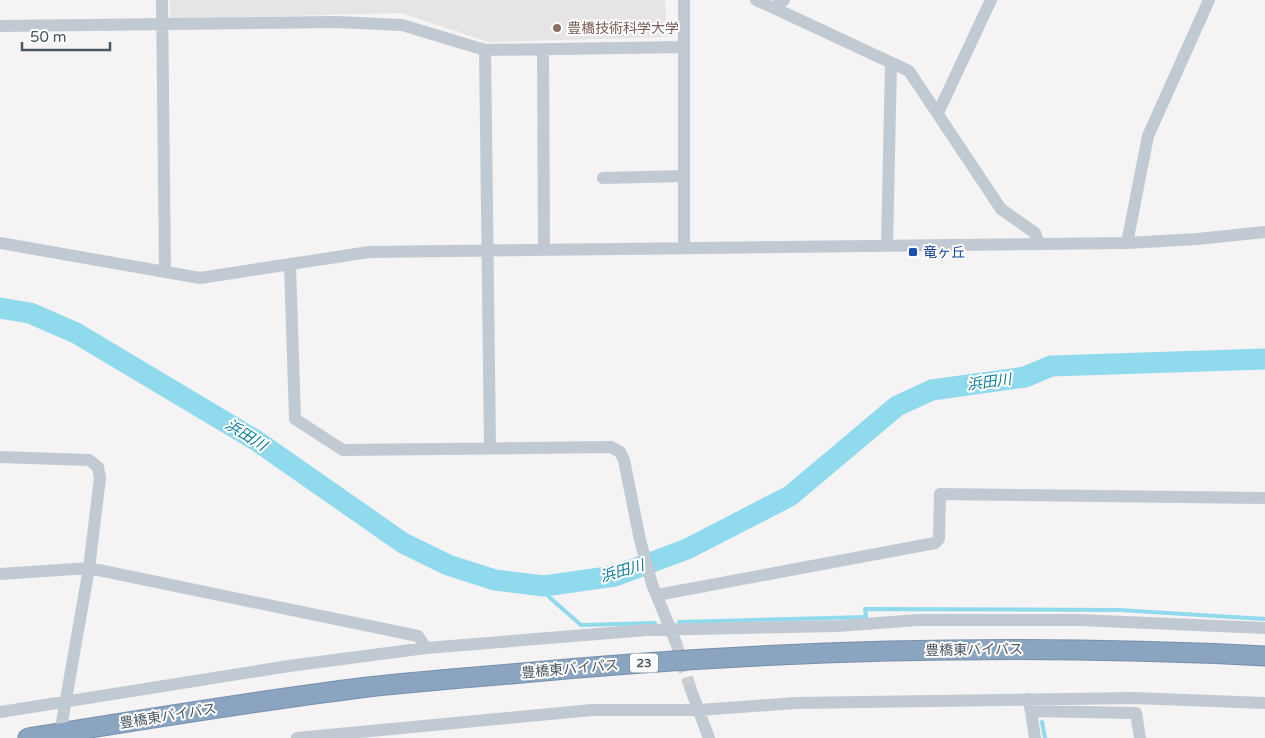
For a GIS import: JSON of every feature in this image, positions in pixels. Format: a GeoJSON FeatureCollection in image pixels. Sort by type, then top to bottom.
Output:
{"type":"FeatureCollection","features":[{"type":"Feature","properties":{"kind":"highway","name":"豊橋東バイパス"},"geometry":{"type":"LineString","coordinates":[[28,738],[253,702],[332,692],[601,665],[814,653],[1001,648],[1186,652],[1265,656]]}},
{"type":"Feature","properties":{"kind":"street"},"geometry":{"type":"LineString","coordinates":[[162,0],[165,272]]}},
{"type":"Feature","properties":{"kind":"street"},"geometry":{"type":"LineString","coordinates":[[684,0],[684,248]]}},
{"type":"Feature","properties":{"kind":"street"},"geometry":{"type":"LineString","coordinates":[[756,0],[779,4],[908,71],[1001,208],[1035,233],[1039,244]]}},
{"type":"Feature","properties":{"kind":"street"},"geometry":{"type":"LineString","coordinates":[[938,113],[991,0]]}},
{"type":"Feature","properties":{"kind":"street"},"geometry":{"type":"LineString","coordinates":[[1127,244],[1148,136],[1209,0]]}},
{"type":"Feature","properties":{"kind":"street"},"geometry":{"type":"LineString","coordinates":[[0,26],[336,22],[402,25],[484,50],[684,47]]}},
{"type":"Feature","properties":{"kind":"street"},"geometry":{"type":"LineString","coordinates":[[484,50],[490,447]]}},
{"type":"Feature","properties":{"kind":"street"},"geometry":{"type":"LineString","coordinates":[[543,50],[544,250]]}},
{"type":"Feature","properties":{"kind":"street"},"geometry":{"type":"LineString","coordinates":[[887,246],[891,63]]}},
{"type":"Feature","properties":{"kind":"street"},"geometry":{"type":"LineString","coordinates":[[603,178],[684,176]]}},
{"type":"Feature","properties":{"kind":"street"},"geometry":{"type":"LineString","coordinates":[[0,243],[200,278],[290,266],[369,252],[1127,244],[1265,232]]}},
{"type":"Feature","properties":{"kind":"street"},"geometry":{"type":"LineString","coordinates":[[290,266],[295,419],[343,450],[611,447],[620,452],[624,460],[640,540],[654,589],[676,643]]}},
{"type":"Feature","properties":{"kind":"street"},"geometry":{"type":"LineString","coordinates":[[0,457],[89,460],[98,467],[100,478],[89,568],[62,722]]}},
{"type":"Feature","properties":{"kind":"street"},"geometry":{"type":"LineString","coordinates":[[654,589],[935,543],[939,539],[940,494],[1265,498]]}},
{"type":"Feature","properties":{"kind":"street"},"geometry":{"type":"LineString","coordinates":[[0,574],[89,568],[418,636],[426,648]]}},
{"type":"Feature","properties":{"kind":"street"},"geometry":{"type":"LineString","coordinates":[[0,712],[289,666],[426,648],[671,629],[838,626],[918,620],[1079,620],[1265,628]]}},
{"type":"Feature","properties":{"kind":"street"},"geometry":{"type":"LineString","coordinates":[[691,690],[709,738]]}},
{"type":"Feature","properties":{"kind":"street"},"geometry":{"type":"LineString","coordinates":[[1029,705],[1134,698],[1265,703]]}},
{"type":"Feature","properties":{"kind":"street"},"geometry":{"type":"LineString","coordinates":[[297,738],[592,710],[699,710],[795,703],[1029,705],[1136,713],[1140,738]]}},
{"type":"Feature","properties":{"kind":"street"},"geometry":{"type":"LineString","coordinates":[[1029,705],[1035,738]]}},
{"type":"Feature","properties":{"kind":"shaded area","name":"豊橋技術科学大学"},"geometry":{"type":"Polygon","coordinates":[[[170,0],[665,0],[668,37],[488,42],[402,13],[170,19],[170,0]]]}},
{"type":"Feature","properties":{"kind":"waterway","name":"浜田川"},"geometry":{"type":"LineString","coordinates":[[0,308],[30,313],[76,333],[257,441],[403,543],[448,565],[495,580],[544,586],[615,576],[687,549],[790,496],[897,406],[932,390],[1025,377],[1051,366],[1265,359]]}},
{"type":"Feature","properties":{"kind":"waterway"},"geometry":{"type":"LineString","coordinates":[[544,586],[549,597],[581,625],[655,623]]}},
{"type":"Feature","properties":{"kind":"waterway"},"geometry":{"type":"LineString","coordinates":[[679,622],[866,617],[865,609],[1119,610],[1265,619]]}},
{"type":"Feature","properties":{"kind":"waterway"},"geometry":{"type":"LineString","coordinates":[[1042,722],[1045,738]]}},
{"type":"Feature","properties":{"kind":"tunnel"},"geometry":{"type":"LineString","coordinates":[[676,643],[691,690]]}},
{"type":"Feature","properties":{"kind":"place","name":"豊橋技術科学大学"},"geometry":{"type":"Point","coordinates":[557,28]}},
{"type":"Feature","properties":{"kind":"place","name":"竜ヶ丘"},"geometry":{"type":"Point","coordinates":[913,252]}}]}
